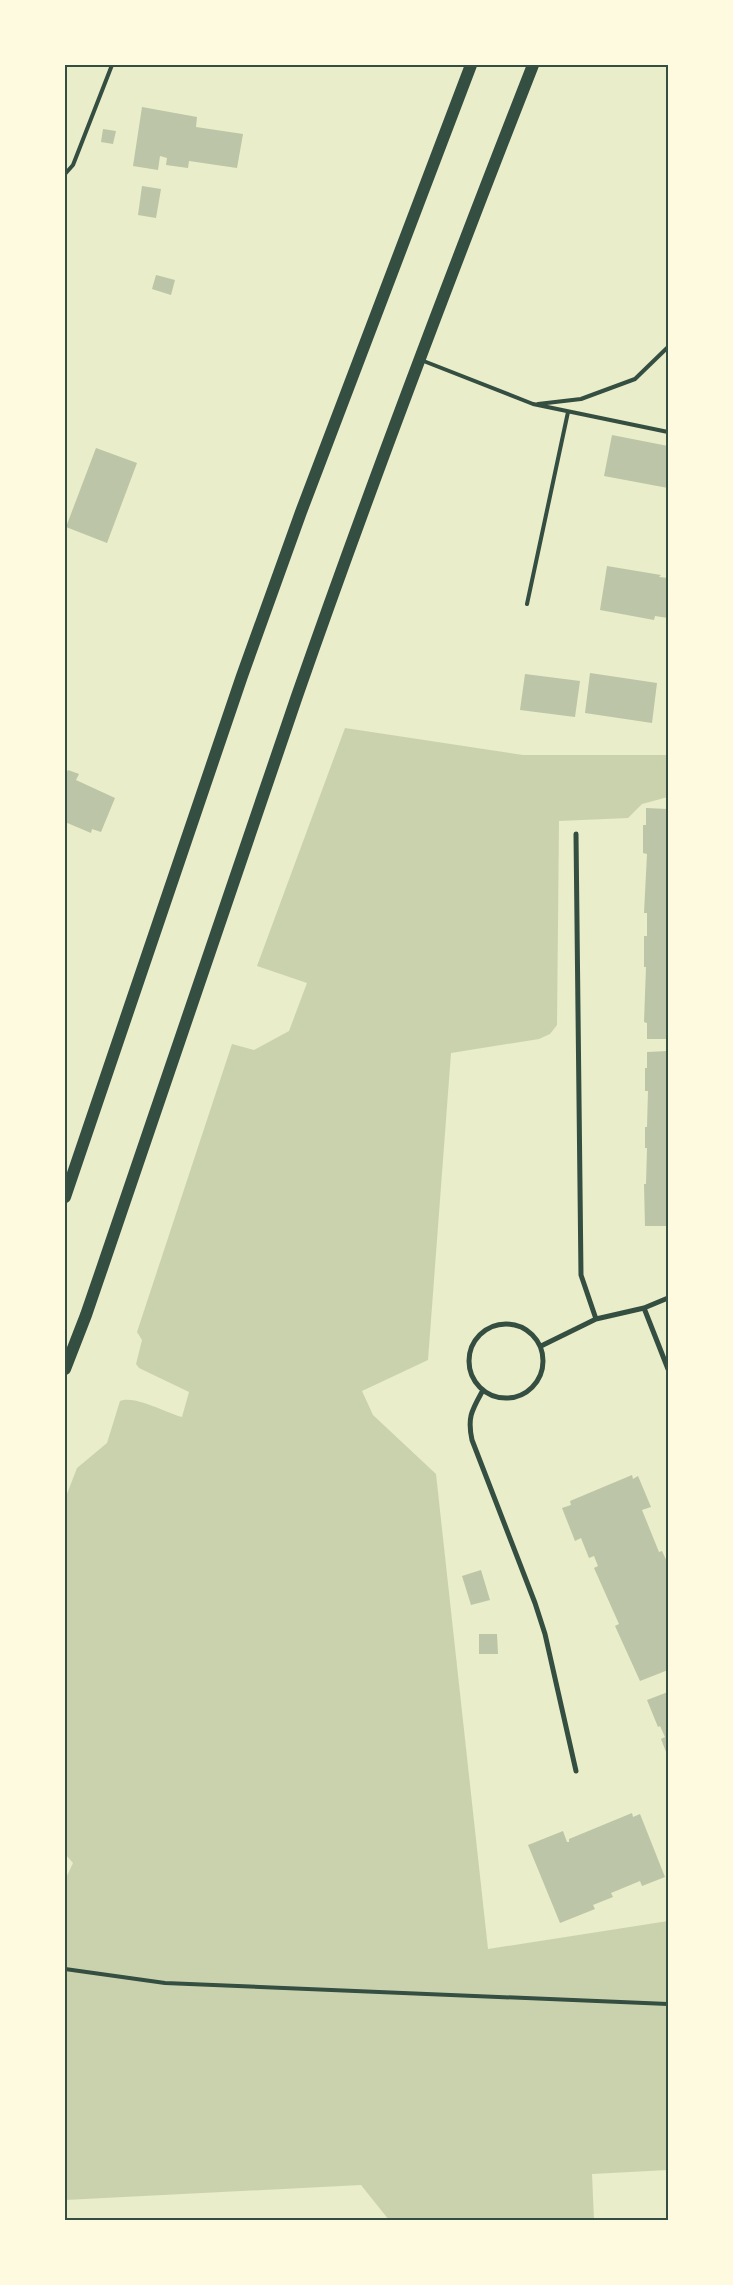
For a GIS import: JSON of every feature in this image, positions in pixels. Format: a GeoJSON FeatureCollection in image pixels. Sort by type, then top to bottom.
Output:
{"type":"FeatureCollection","features":[{"type":"Feature","properties":{"kind":"main road"},"geometry":{"type":"LineString","coordinates":[[65,1197],[239,685],[300,512],[471,65]]}},
{"type":"Feature","properties":{"kind":"main road"},"geometry":{"type":"LineString","coordinates":[[65,1369],[90,1305],[297,695],[483,188],[533,65]]}},
{"type":"Feature","properties":{"kind":"street"},"geometry":{"type":"LineString","coordinates":[[576,834],[581,1276],[596,1320]]}},
{"type":"Feature","properties":{"kind":"street"},"geometry":{"type":"LineString","coordinates":[[541,1346],[596,1320],[644,1308],[668,1298]]}},
{"type":"Feature","properties":{"kind":"street"},"geometry":{"type":"LineString","coordinates":[[644,1308],[668,1369]]}},
{"type":"Feature","properties":{"kind":"street"},"geometry":{"type":"LineString","coordinates":[[501,1324],[513,1324],[524,1328],[534,1336],[541,1346],[544,1358],[542,1371],[537,1382],[529,1391],[518,1396],[506,1398],[494,1396],[483,1390],[475,1381],[470,1370],[470,1357],[473,1346],[480,1335],[489,1328],[501,1324]]}},
{"type":"Feature","properties":{"kind":"street"},"geometry":{"type":"LineString","coordinates":[[483,1390],[470,1417],[469,1424],[472,1440],[542,1626],[576,1771]]}},
{"type":"Feature","properties":{"kind":"lane"},"geometry":{"type":"LineString","coordinates":[[65,174],[73,165],[112,65]]}},
{"type":"Feature","properties":{"kind":"lane"},"geometry":{"type":"LineString","coordinates":[[533,404],[581,399],[635,379],[668,347]]}},
{"type":"Feature","properties":{"kind":"lane"},"geometry":{"type":"LineString","coordinates":[[419,360],[533,404],[668,432]]}},
{"type":"Feature","properties":{"kind":"lane"},"geometry":{"type":"LineString","coordinates":[[527,604],[568,412]]}},
{"type":"Feature","properties":{"kind":"lane"},"geometry":{"type":"LineString","coordinates":[[65,1969],[165,1983],[668,2004]]}},
{"type":"Feature","properties":{"kind":"green space"},"geometry":{"type":"Polygon","coordinates":[[[345,728],[523,755],[668,755],[668,797],[642,804],[628,818],[559,821],[557,1025],[550,1034],[539,1039],[451,1053],[428,1360],[362,1391],[373,1415],[436,1474],[488,1949],[668,1921],[668,2170],[592,2174],[594,2220],[389,2220],[361,2185],[65,2200],[65,1880],[73,1863],[65,1854],[65,1499],[77,1468],[107,1443],[120,1401],[134,1400],[142,1402],[182,1417],[189,1392],[139,1368],[136,1364],[142,1340],[137,1332],[232,1044],[254,1050],[289,1031],[307,983],[257,966],[345,728]]]}},
{"type":"Feature","properties":{"kind":"building"},"geometry":{"type":"Polygon","coordinates":[[[142,107],[197,117],[196,127],[243,134],[237,168],[189,161],[188,168],[166,165],[167,158],[160,156],[158,170],[133,166],[142,107]]]}},
{"type":"Feature","properties":{"kind":"building"},"geometry":{"type":"Polygon","coordinates":[[[103,129],[116,131],[113,144],[101,142],[103,129]]]}},
{"type":"Feature","properties":{"kind":"building"},"geometry":{"type":"Polygon","coordinates":[[[142,186],[161,189],[156,218],[138,215],[142,186]]]}},
{"type":"Feature","properties":{"kind":"building"},"geometry":{"type":"Polygon","coordinates":[[[156,275],[175,280],[171,295],[152,289],[156,275]]]}},
{"type":"Feature","properties":{"kind":"building"},"geometry":{"type":"Polygon","coordinates":[[[612,435],[668,446],[668,488],[604,476],[612,435]]]}},
{"type":"Feature","properties":{"kind":"building"},"geometry":{"type":"Polygon","coordinates":[[[96,448],[137,463],[107,543],[66,527],[96,448]]]}},
{"type":"Feature","properties":{"kind":"building"},"geometry":{"type":"Polygon","coordinates":[[[607,566],[661,575],[659,577],[668,578],[668,618],[655,616],[654,620],[600,610],[607,566]]]}},
{"type":"Feature","properties":{"kind":"building"},"geometry":{"type":"Polygon","coordinates":[[[590,673],[657,683],[652,723],[585,713],[590,673]]]}},
{"type":"Feature","properties":{"kind":"building"},"geometry":{"type":"Polygon","coordinates":[[[525,674],[580,681],[575,717],[520,710],[525,674]]]}},
{"type":"Feature","properties":{"kind":"building"},"geometry":{"type":"Polygon","coordinates":[[[68,770],[79,774],[76,780],[115,798],[101,832],[92,829],[91,833],[65,822],[65,775],[68,770]]]}},
{"type":"Feature","properties":{"kind":"building"},"geometry":{"type":"Polygon","coordinates":[[[646,808],[668,809],[668,1039],[647,1039],[647,1023],[644,1022],[646,967],[644,967],[644,936],[647,936],[647,913],[644,913],[647,854],[643,853],[643,825],[646,825],[646,808]]]}},
{"type":"Feature","properties":{"kind":"building"},"geometry":{"type":"Polygon","coordinates":[[[668,1051],[668,1226],[645,1226],[644,1184],[646,1184],[647,1148],[645,1148],[645,1127],[647,1127],[648,1091],[645,1091],[645,1068],[647,1068],[647,1052],[668,1051]]]}},
{"type":"Feature","properties":{"kind":"building"},"geometry":{"type":"Polygon","coordinates":[[[632,1475],[633,1479],[638,1476],[651,1507],[642,1510],[659,1552],[662,1551],[668,1564],[668,1670],[640,1681],[615,1626],[619,1624],[594,1568],[598,1566],[594,1556],[589,1558],[581,1538],[575,1541],[562,1508],[571,1505],[570,1501],[632,1475]]]}},
{"type":"Feature","properties":{"kind":"building"},"geometry":{"type":"Polygon","coordinates":[[[481,1570],[490,1600],[471,1605],[462,1576],[481,1570]]]}},
{"type":"Feature","properties":{"kind":"building"},"geometry":{"type":"Polygon","coordinates":[[[479,1634],[497,1634],[498,1654],[479,1654],[479,1634]]]}},
{"type":"Feature","properties":{"kind":"building"},"geometry":{"type":"Polygon","coordinates":[[[668,1692],[668,1757],[661,1739],[665,1737],[660,1726],[658,1727],[647,1700],[668,1692]]]}},
{"type":"Feature","properties":{"kind":"building"},"geometry":{"type":"Polygon","coordinates":[[[632,1813],[633,1817],[640,1814],[665,1877],[642,1886],[640,1881],[611,1893],[613,1897],[593,1905],[595,1909],[560,1923],[528,1845],[563,1831],[567,1842],[569,1842],[569,1839],[632,1813]]]}}]}
